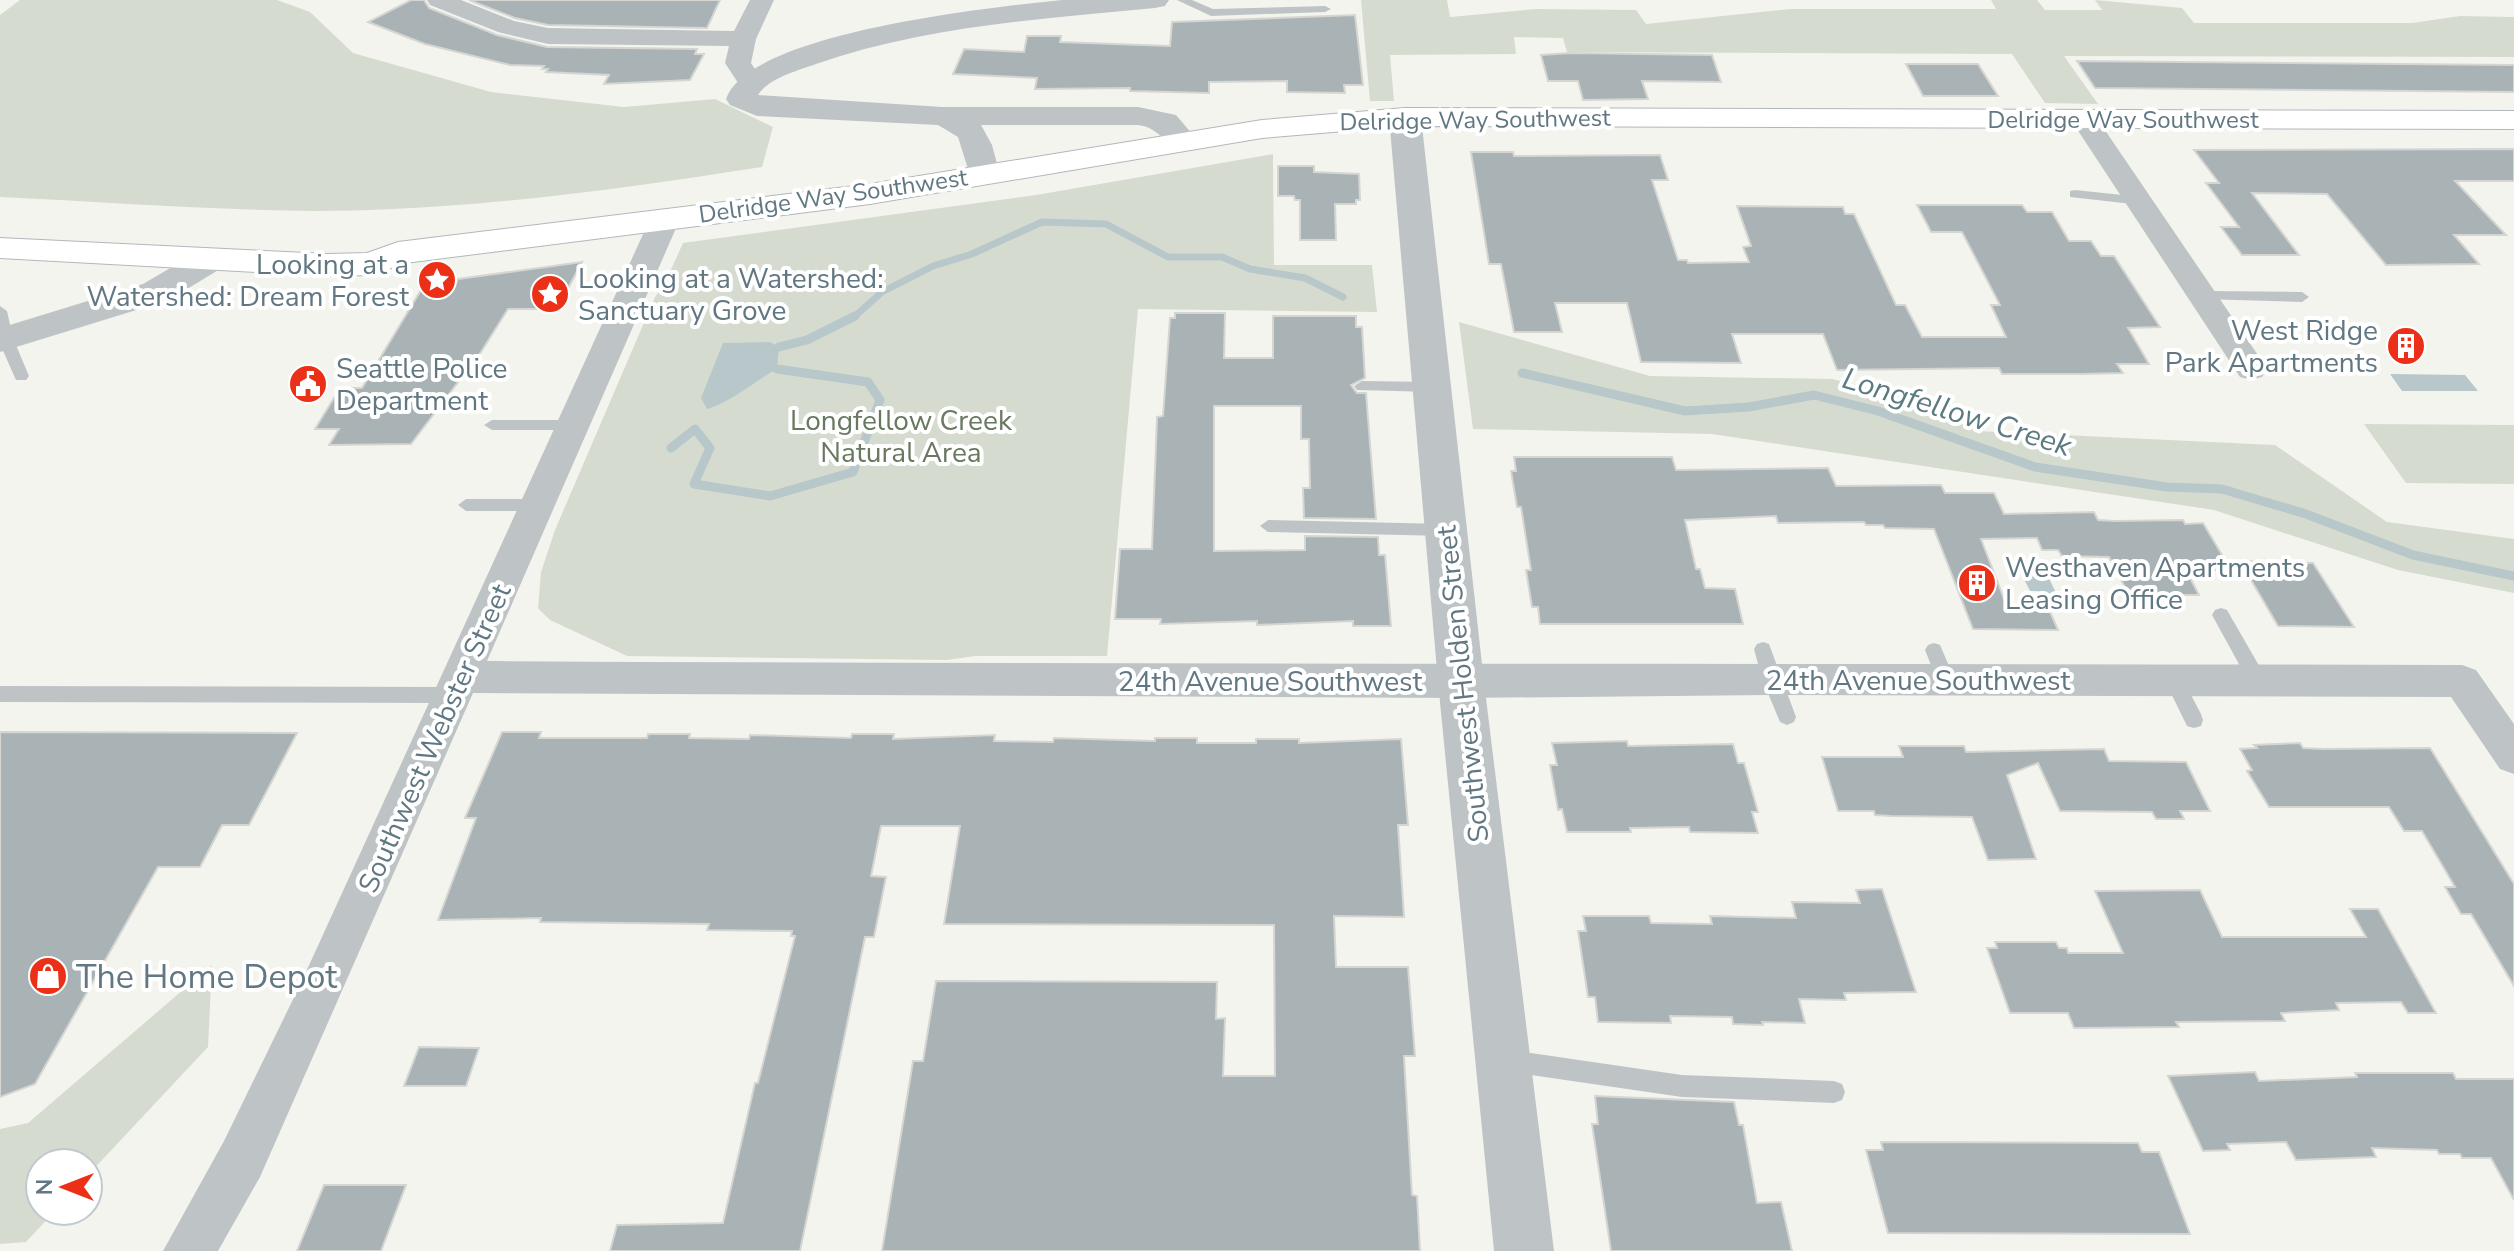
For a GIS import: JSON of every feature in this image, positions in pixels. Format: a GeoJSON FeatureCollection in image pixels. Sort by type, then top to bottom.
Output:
{"type":"FeatureCollection","features":[{"type":"Feature","properties":{"kind":"main road","name":"Delridge Way Southwest"},"geometry":{"type":"LineString","coordinates":[[0,248],[208,261],[372,264],[398,253],[870,194],[1292,125],[1405,117],[2514,120]]}},
{"type":"Feature","properties":{"kind":"main road","name":"Delridge Way Southwest"},"geometry":{"type":"LineString","coordinates":[[0,227],[274,244],[381,245],[398,253]]}},
{"type":"Feature","properties":{"kind":"main road"},"geometry":{"type":"LineString","coordinates":[[208,261],[274,244]]}},
{"type":"Feature","properties":{"kind":"street"},"geometry":{"type":"LineString","coordinates":[[439,0],[507,27],[548,36],[743,39]]}},
{"type":"Feature","properties":{"kind":"street"},"geometry":{"type":"LineString","coordinates":[[751,83],[738,63],[743,39],[762,0]]}},
{"type":"Feature","properties":{"kind":"street"},"geometry":{"type":"LineString","coordinates":[[1155,0],[912,27],[807,57],[751,83],[742,92],[741,99],[757,107],[942,116],[1160,118],[1171,124],[1183,142]]}},
{"type":"Feature","properties":{"kind":"street"},"geometry":{"type":"LineString","coordinates":[[942,116],[963,123],[973,131],[984,175]]}},
{"type":"Feature","properties":{"kind":"street","name":"Southwest Holden Street"},"geometry":{"type":"LineString","coordinates":[[1405,117],[1445,530],[1524,1251]]}},
{"type":"Feature","properties":{"kind":"street"},"geometry":{"type":"LineString","coordinates":[[2084,120],[2205,296],[2251,369]]}},
{"type":"Feature","properties":{"kind":"street","name":"Southwest Webster Street"},"geometry":{"type":"LineString","coordinates":[[189,1251],[242,1159],[458,686],[665,219]]}},
{"type":"Feature","properties":{"kind":"street"},"geometry":{"type":"LineString","coordinates":[[2,330],[156,292],[208,261]]}},
{"type":"Feature","properties":{"kind":"street","name":"24th Avenue Southwest"},"geometry":{"type":"LineString","coordinates":[[458,686],[1461,682],[1767,664],[1940,665],[2174,681],[2462,681],[2514,757]]}},
{"type":"Feature","properties":{"kind":"lane"},"geometry":{"type":"LineString","coordinates":[[1183,0],[1201,11],[1220,14],[1325,9]]}},
{"type":"Feature","properties":{"kind":"lane"},"geometry":{"type":"LineString","coordinates":[[2075,194],[2141,201]]}},
{"type":"Feature","properties":{"kind":"lane"},"geometry":{"type":"LineString","coordinates":[[2205,296],[2302,297]]}},
{"type":"Feature","properties":{"kind":"lane"},"geometry":{"type":"LineString","coordinates":[[2,330],[21,376]]}},
{"type":"Feature","properties":{"kind":"lane"},"geometry":{"type":"LineString","coordinates":[[1362,386],[1432,387]]}},
{"type":"Feature","properties":{"kind":"lane"},"geometry":{"type":"LineString","coordinates":[[492,425],[573,425]]}},
{"type":"Feature","properties":{"kind":"lane"},"geometry":{"type":"LineString","coordinates":[[466,505],[537,505]]}},
{"type":"Feature","properties":{"kind":"lane"},"geometry":{"type":"LineString","coordinates":[[1268,526],[1445,530]]}},
{"type":"Feature","properties":{"kind":"lane"},"geometry":{"type":"LineString","coordinates":[[2221,615],[2258,681]]}},
{"type":"Feature","properties":{"kind":"lane"},"geometry":{"type":"LineString","coordinates":[[1767,664],[1787,717]]}},
{"type":"Feature","properties":{"kind":"lane"},"geometry":{"type":"LineString","coordinates":[[2174,681],[2194,720]]}},
{"type":"Feature","properties":{"kind":"lane"},"geometry":{"type":"LineString","coordinates":[[0,694],[458,686]]}},
{"type":"Feature","properties":{"kind":"lane"},"geometry":{"type":"LineString","coordinates":[[1503,1060],[1682,1086],[1834,1092]]}},
{"type":"Feature","properties":{"kind":"green space"},"geometry":{"type":"Polygon","coordinates":[[[20,0],[277,0],[310,12],[353,53],[491,92],[624,107],[715,99],[773,127],[762,167],[595,191],[483,203],[315,211],[0,197],[0,15],[20,0]]]}},
{"type":"Feature","properties":{"kind":"green space"},"geometry":{"type":"Polygon","coordinates":[[[1361,0],[1447,0],[1450,17],[1536,9],[1636,10],[1646,24],[1790,9],[1996,9],[1991,0],[2037,0],[2045,10],[2102,10],[2095,0],[2182,8],[2194,23],[2412,23],[2460,16],[2514,17],[2514,57],[2064,56],[2098,104],[2045,103],[2012,54],[1567,52],[1563,38],[1514,37],[1516,54],[1390,55],[1394,101],[1370,101],[1361,0]]]}},
{"type":"Feature","properties":{"kind":"green space","name":"Longfellow Creek Natural Area"},"geometry":{"type":"Polygon","coordinates":[[[1273,154],[1274,265],[1372,265],[1377,312],[1138,309],[1107,656],[975,656],[947,660],[627,656],[550,620],[538,608],[541,572],[555,530],[655,297],[665,283],[683,243],[1036,195],[1273,154]]]}},
{"type":"Feature","properties":{"kind":"green space"},"geometry":{"type":"Polygon","coordinates":[[[1459,322],[1650,376],[1832,379],[1913,398],[1977,431],[2275,445],[2387,522],[2514,539],[2514,593],[2398,570],[2214,510],[1712,434],[1473,429],[1459,322]]]}},
{"type":"Feature","properties":{"kind":"green space"},"geometry":{"type":"Polygon","coordinates":[[[2364,424],[2514,425],[2514,484],[2406,483],[2364,424]]]}},
{"type":"Feature","properties":{"kind":"green space"},"geometry":{"type":"Polygon","coordinates":[[[212,965],[208,1047],[104,1158],[104,1147],[24,1147],[24,1227],[40,1227],[26,1242],[0,1244],[0,1129],[28,1123],[212,965]]]}},
{"type":"Feature","properties":{"kind":"shaded area"},"geometry":{"type":"Polygon","coordinates":[[[770,342],[779,347],[777,369],[707,409],[701,398],[723,343],[770,342]]]}},
{"type":"Feature","properties":{"kind":"shaded area"},"geometry":{"type":"Polygon","coordinates":[[[2390,374],[2465,375],[2478,391],[2402,391],[2390,374]]]}},
{"type":"Feature","properties":{"kind":"shaded area"},"geometry":{"type":"Polygon","coordinates":[[[2023,564],[2044,568],[2058,597],[2055,601],[2037,591],[2030,591],[2019,569],[2023,564]]]}},
{"type":"Feature","properties":{"kind":"building"},"geometry":{"type":"Polygon","coordinates":[[[411,0],[424,0],[429,8],[497,35],[547,47],[697,49],[695,54],[704,54],[690,80],[604,84],[609,75],[546,72],[548,69],[542,69],[544,66],[510,65],[425,44],[368,22],[411,0]]]}},
{"type":"Feature","properties":{"kind":"building"},"geometry":{"type":"Polygon","coordinates":[[[469,0],[720,0],[707,28],[548,25],[515,18],[469,0]]]}},
{"type":"Feature","properties":{"kind":"building"},"geometry":{"type":"Polygon","coordinates":[[[1355,15],[1363,85],[1344,85],[1345,93],[1287,92],[1287,81],[1209,82],[1209,93],[1130,91],[1130,88],[1035,89],[1037,78],[953,74],[964,49],[1024,52],[1027,36],[1061,36],[1060,42],[1170,46],[1172,22],[1355,15]]]}},
{"type":"Feature","properties":{"kind":"building"},"geometry":{"type":"Polygon","coordinates":[[[1541,55],[1712,55],[1721,82],[1642,81],[1648,99],[1583,100],[1578,81],[1548,81],[1541,55]]]}},
{"type":"Feature","properties":{"kind":"building"},"geometry":{"type":"Polygon","coordinates":[[[2077,61],[2514,65],[2514,92],[2095,88],[2077,61]]]}},
{"type":"Feature","properties":{"kind":"building"},"geometry":{"type":"Polygon","coordinates":[[[1906,64],[1978,64],[1998,96],[1923,96],[1906,64]]]}},
{"type":"Feature","properties":{"kind":"building"},"geometry":{"type":"Polygon","coordinates":[[[2514,149],[2514,181],[2455,181],[2506,235],[2454,235],[2479,264],[2386,265],[2327,194],[2252,193],[2299,255],[2242,255],[2221,227],[2239,227],[2206,183],[2219,183],[2194,150],[2514,149]]]}},
{"type":"Feature","properties":{"kind":"building"},"geometry":{"type":"Polygon","coordinates":[[[1471,152],[1513,152],[1514,156],[1660,155],[1668,180],[1652,180],[1678,260],[1687,260],[1688,263],[1749,262],[1743,247],[1751,246],[1737,206],[1843,207],[1845,214],[1854,214],[1896,305],[1905,305],[1922,337],[2006,337],[1991,305],[2000,305],[1962,232],[1931,232],[1917,205],[2022,205],[2027,212],[2052,212],[2069,241],[2091,241],[2101,256],[2114,256],[2160,327],[2128,328],[2149,364],[2117,364],[2123,373],[2081,374],[2002,374],[1999,368],[1837,370],[1823,334],[1732,334],[1741,363],[1641,362],[1627,303],[1555,303],[1562,332],[1514,332],[1501,264],[1489,264],[1471,152]]]}},
{"type":"Feature","properties":{"kind":"building"},"geometry":{"type":"Polygon","coordinates":[[[1278,166],[1314,166],[1314,172],[1359,174],[1360,200],[1356,200],[1356,204],[1335,204],[1336,240],[1300,240],[1300,200],[1295,200],[1294,196],[1278,196],[1278,166]]]}},
{"type":"Feature","properties":{"kind":"building"},"geometry":{"type":"Polygon","coordinates":[[[582,262],[557,309],[508,309],[481,352],[411,444],[329,445],[339,429],[315,429],[340,388],[362,388],[421,290],[452,290],[458,279],[582,262]]]}},
{"type":"Feature","properties":{"kind":"building"},"geometry":{"type":"Polygon","coordinates":[[[1175,313],[1225,313],[1224,358],[1273,358],[1273,316],[1356,316],[1356,327],[1362,327],[1365,378],[1351,385],[1357,393],[1366,393],[1376,519],[1304,518],[1303,488],[1310,488],[1309,439],[1301,439],[1301,406],[1214,406],[1214,551],[1305,550],[1305,536],[1378,537],[1379,555],[1385,555],[1391,626],[1353,626],[1353,621],[1257,625],[1257,621],[1160,624],[1161,619],[1115,619],[1120,549],[1152,549],[1157,417],[1163,416],[1170,318],[1175,318],[1175,313]]]}},
{"type":"Feature","properties":{"kind":"building"},"geometry":{"type":"Polygon","coordinates":[[[1514,457],[1672,457],[1676,470],[1828,468],[1836,486],[1941,485],[1945,493],[1994,493],[2004,514],[2094,512],[2098,520],[2183,520],[2185,524],[2203,523],[2231,570],[2186,570],[2199,595],[2129,595],[2109,557],[2062,556],[2058,550],[2042,550],[2037,538],[1981,539],[2006,604],[2047,605],[2058,630],[1973,629],[1934,529],[1885,528],[1864,522],[1778,523],[1776,516],[1685,520],[1696,569],[1700,569],[1705,588],[1735,589],[1743,624],[1540,624],[1538,607],[1532,607],[1526,570],[1531,570],[1521,507],[1517,507],[1511,471],[1516,471],[1514,457]]]}},
{"type":"Feature","properties":{"kind":"building"},"geometry":{"type":"Polygon","coordinates":[[[2240,561],[2313,563],[2354,627],[2278,626],[2240,561]]]}},
{"type":"Feature","properties":{"kind":"building","name":"The Home Depot"},"geometry":{"type":"Polygon","coordinates":[[[0,732],[297,733],[249,825],[222,825],[200,867],[158,867],[35,1084],[0,1097],[0,732]]]}},
{"type":"Feature","properties":{"kind":"building"},"geometry":{"type":"Polygon","coordinates":[[[502,732],[541,732],[539,738],[647,738],[648,734],[690,734],[689,738],[749,739],[750,735],[851,738],[852,734],[894,734],[893,739],[995,735],[994,741],[1053,742],[1054,738],[1155,741],[1155,738],[1197,738],[1197,743],[1256,743],[1256,739],[1299,739],[1299,743],[1401,739],[1408,825],[1398,825],[1404,917],[1334,916],[1336,967],[1408,967],[1415,1056],[1404,1056],[1412,1195],[1417,1196],[1420,1251],[882,1251],[913,1061],[923,1061],[936,981],[1217,982],[1216,1019],[1225,1018],[1223,1076],[1275,1076],[1274,925],[944,924],[960,826],[881,826],[871,876],[886,877],[874,937],[865,937],[800,1251],[610,1251],[617,1225],[723,1223],[755,1083],[758,1083],[795,936],[791,936],[792,931],[707,930],[709,924],[540,922],[541,918],[438,920],[476,818],[465,818],[502,732]]]}},
{"type":"Feature","properties":{"kind":"building"},"geometry":{"type":"Polygon","coordinates":[[[1627,741],[1628,746],[1733,744],[1738,763],[1744,763],[1758,812],[1752,812],[1758,833],[1690,832],[1689,827],[1630,828],[1631,832],[1567,832],[1562,809],[1558,810],[1550,765],[1557,765],[1552,743],[1627,741]]]}},
{"type":"Feature","properties":{"kind":"building"},"geometry":{"type":"Polygon","coordinates":[[[2300,743],[2303,748],[2323,749],[2430,748],[2514,884],[2514,986],[2471,914],[2461,914],[2445,887],[2455,887],[2422,831],[2404,831],[2389,807],[2269,807],[2247,771],[2252,770],[2240,749],[2257,748],[2254,745],[2300,743]]]}},
{"type":"Feature","properties":{"kind":"building"},"geometry":{"type":"Polygon","coordinates":[[[1899,746],[1964,746],[1966,752],[2104,749],[2109,761],[2186,762],[2210,811],[2180,811],[2184,819],[2156,819],[2152,812],[2060,811],[2038,763],[2007,775],[2036,859],[1988,860],[1972,817],[1891,816],[1875,815],[1874,811],[1838,811],[1822,757],[1903,757],[1899,746]]]}},
{"type":"Feature","properties":{"kind":"building"},"geometry":{"type":"Polygon","coordinates":[[[1882,889],[1916,992],[1844,993],[1846,1000],[1799,999],[1805,1023],[1733,1024],[1732,1017],[1670,1016],[1671,1023],[1598,1022],[1595,997],[1588,997],[1578,931],[1586,931],[1583,916],[1649,916],[1651,923],[1712,924],[1710,916],[1796,918],[1792,902],[1860,903],[1856,890],[1882,889]]]}},
{"type":"Feature","properties":{"kind":"building"},"geometry":{"type":"Polygon","coordinates":[[[2200,890],[2222,937],[2366,937],[2350,909],[2378,909],[2436,1013],[2408,1013],[2401,1002],[2336,1003],[2339,1010],[2281,1013],[2285,1021],[2176,1022],[2179,1027],[2074,1028],[2068,1013],[2010,1013],[1987,948],[1997,948],[1995,942],[2056,942],[2059,948],[2067,948],[2068,953],[2123,953],[2095,891],[2200,890]]]}},
{"type":"Feature","properties":{"kind":"building"},"geometry":{"type":"Polygon","coordinates":[[[419,1047],[479,1048],[466,1086],[404,1086],[419,1047]]]}},
{"type":"Feature","properties":{"kind":"building"},"geometry":{"type":"Polygon","coordinates":[[[2255,1072],[2259,1081],[2357,1077],[2355,1073],[2453,1073],[2456,1079],[2514,1079],[2514,1200],[2491,1158],[2462,1158],[2460,1154],[2439,1154],[2437,1150],[2372,1148],[2376,1157],[2296,1160],[2286,1142],[2227,1144],[2230,1150],[2203,1151],[2168,1076],[2255,1072]]]}},
{"type":"Feature","properties":{"kind":"building"},"geometry":{"type":"Polygon","coordinates":[[[1595,1096],[1734,1102],[1739,1125],[1743,1125],[1757,1203],[1781,1202],[1792,1251],[1611,1251],[1592,1124],[1598,1124],[1595,1096]]]}},
{"type":"Feature","properties":{"kind":"building"},"geometry":{"type":"Polygon","coordinates":[[[1881,1142],[2138,1143],[2142,1152],[2159,1152],[2190,1234],[1888,1233],[1866,1150],[1883,1150],[1881,1142]]]}},
{"type":"Feature","properties":{"kind":"building"},"geometry":{"type":"Polygon","coordinates":[[[324,1185],[406,1185],[381,1251],[297,1251],[324,1185]]]}},
{"type":"Feature","properties":{"kind":"waterway","name":"Longfellow Creek"},"geometry":{"type":"LineString","coordinates":[[853,318],[882,292],[933,266],[972,254],[1042,222],[1106,224],[1168,257],[1222,257],[1250,269],[1305,278],[1343,297]]}},
{"type":"Feature","properties":{"kind":"waterway","name":"Longfellow Creek"},"geometry":{"type":"LineString","coordinates":[[779,347],[807,340],[855,316]]}},
{"type":"Feature","properties":{"kind":"waterway","name":"Longfellow Creek"},"geometry":{"type":"LineString","coordinates":[[671,448],[695,429],[710,448],[694,484],[770,496],[853,472],[880,400],[868,382],[777,369]]}},
{"type":"Feature","properties":{"kind":"waterway","name":"Longfellow Creek"},"geometry":{"type":"LineString","coordinates":[[1522,373],[1685,411],[1749,407],[1814,395],[1878,411],[2035,467],[2167,487],[2222,489],[2306,514],[2413,555],[2514,576]]}},
{"type":"Feature","properties":{"kind":"place","name":"Looking at a Watershed: Dream Forest"},"geometry":{"type":"Point","coordinates":[437,280]}},
{"type":"Feature","properties":{"kind":"place","name":"Looking at a Watershed: Sanctuary Grove"},"geometry":{"type":"Point","coordinates":[550,294]}},
{"type":"Feature","properties":{"kind":"place","name":"West Ridge Park Apartments"},"geometry":{"type":"Point","coordinates":[2406,346]}},
{"type":"Feature","properties":{"kind":"place","name":"Seattle Police Department"},"geometry":{"type":"Point","coordinates":[308,384]}},
{"type":"Feature","properties":{"kind":"place","name":"Westhaven Apartments Leasing Office"},"geometry":{"type":"Point","coordinates":[1977,583]}},
{"type":"Feature","properties":{"kind":"place","name":"The Home Depot"},"geometry":{"type":"Point","coordinates":[48,976]}}]}
